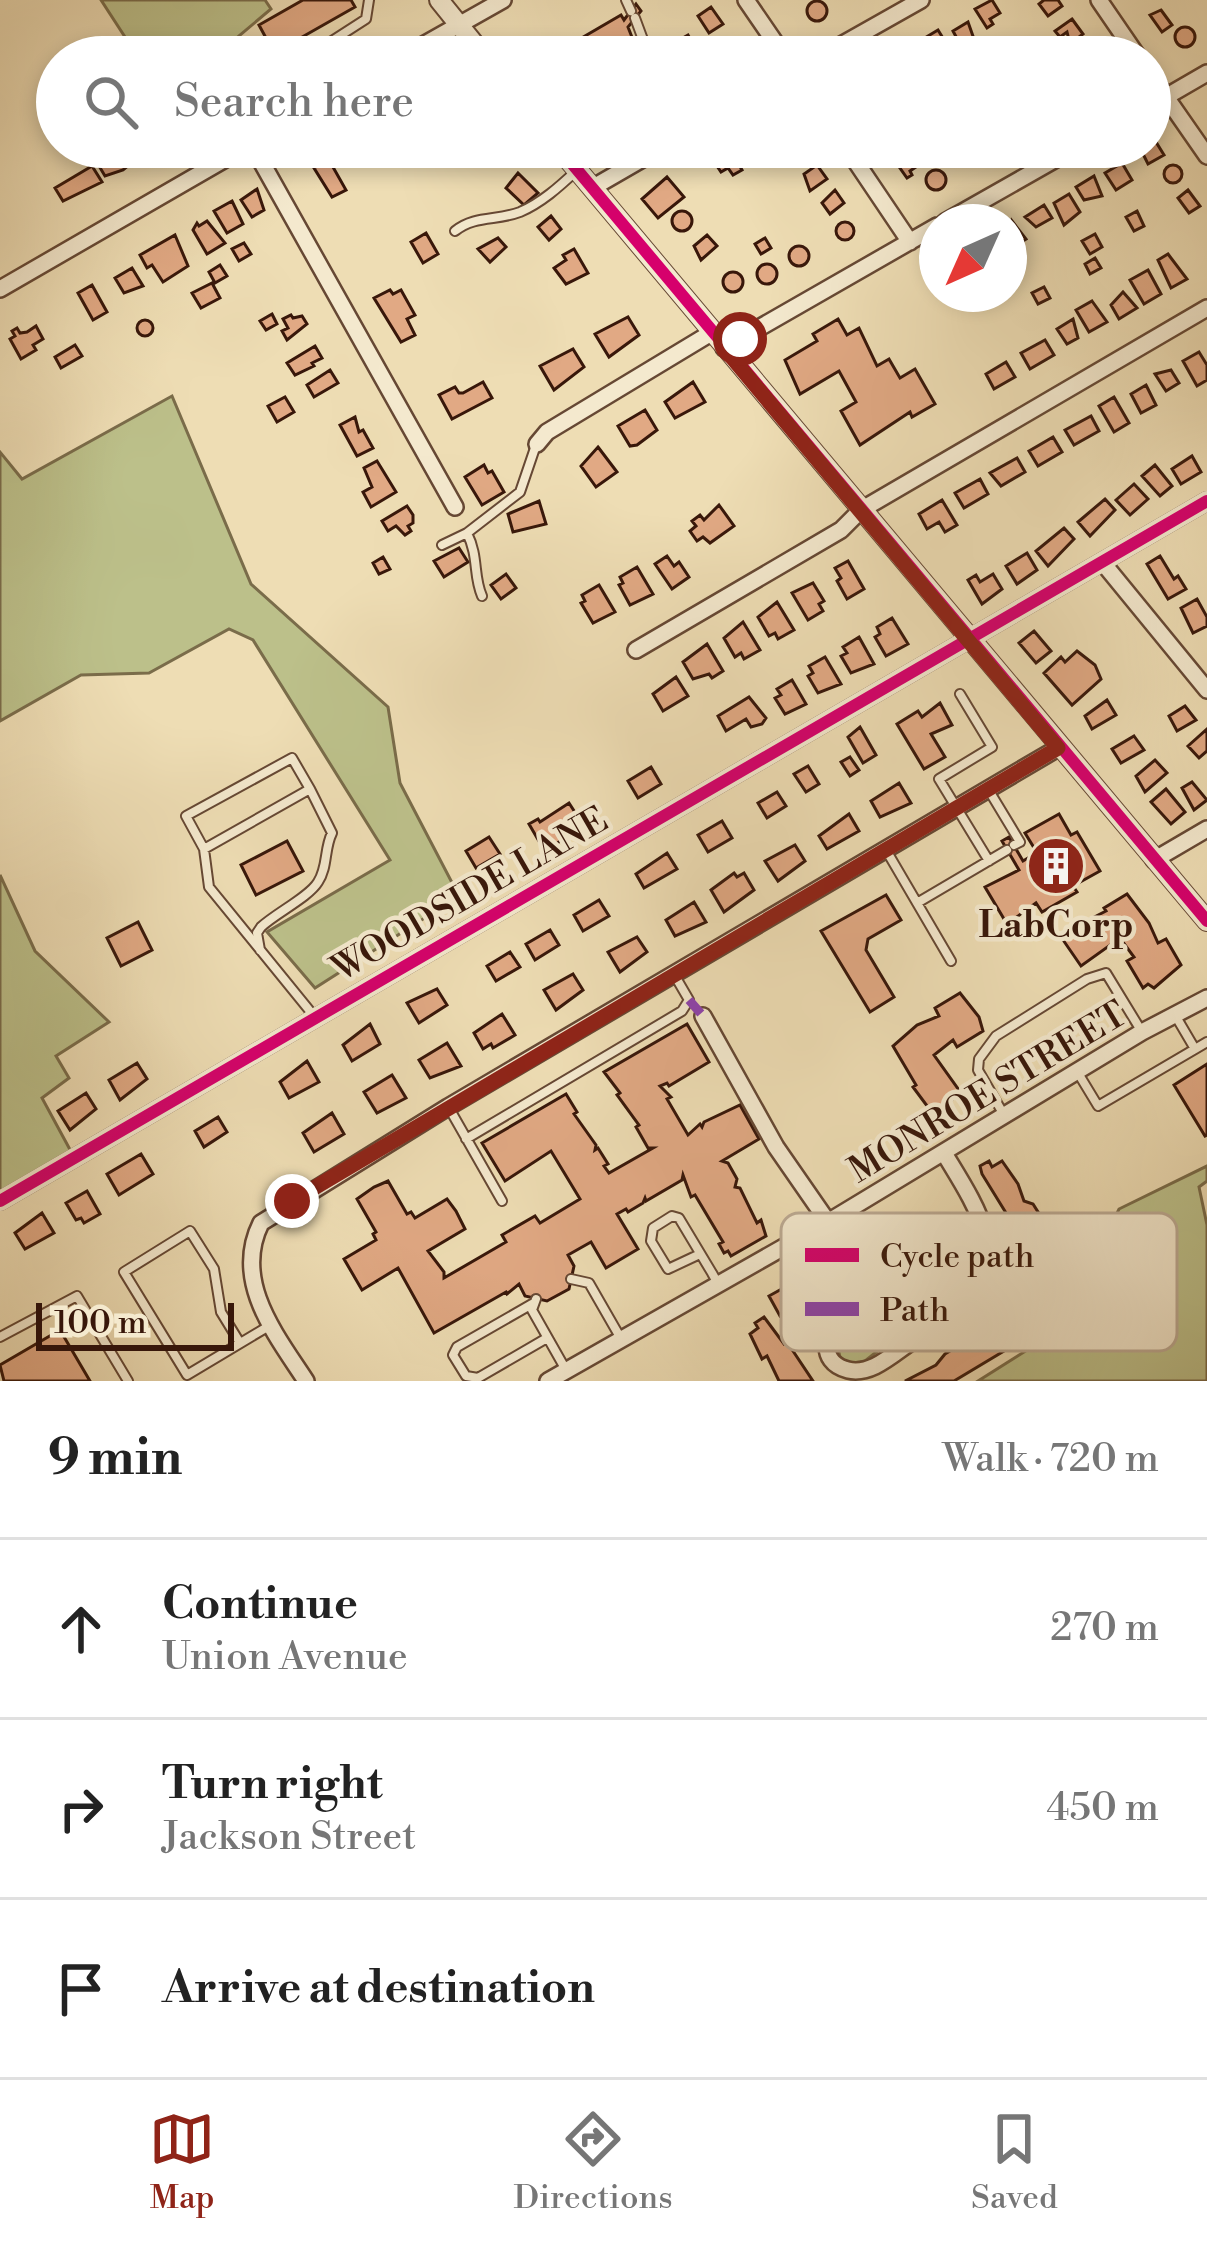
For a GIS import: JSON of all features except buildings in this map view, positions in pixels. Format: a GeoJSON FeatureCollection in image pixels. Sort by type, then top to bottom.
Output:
{"type":"FeatureCollection","features":[{"type":"Feature","properties":{"kind":"street"},"geometry":{"type":"LineString","coordinates":[[439,0],[467,36]]}},
{"type":"Feature","properties":{"kind":"street"},"geometry":{"type":"LineString","coordinates":[[439,36],[503,0]]}},
{"type":"Feature","properties":{"kind":"street"},"geometry":{"type":"LineString","coordinates":[[746,0],[771,36]]}},
{"type":"Feature","properties":{"kind":"street"},"geometry":{"type":"LineString","coordinates":[[857,36],[921,0]]}},
{"type":"Feature","properties":{"kind":"street"},"geometry":{"type":"LineString","coordinates":[[1099,0],[1124,36]]}},
{"type":"Feature","properties":{"kind":"street"},"geometry":{"type":"LineString","coordinates":[[1171,94],[1207,73]]}},
{"type":"Feature","properties":{"kind":"street"},"geometry":{"type":"LineString","coordinates":[[1171,116],[1207,156]]}},
{"type":"Feature","properties":{"kind":"street"},"geometry":{"type":"LineString","coordinates":[[0,289],[213,168]]}},
{"type":"Feature","properties":{"kind":"street"},"geometry":{"type":"LineString","coordinates":[[262,168],[455,507]]}},
{"type":"Feature","properties":{"kind":"street"},"geometry":{"type":"LineString","coordinates":[[592,188],[627,168]]}},
{"type":"Feature","properties":{"kind":"street"},"geometry":{"type":"LineString","coordinates":[[860,168],[910,242]]}},
{"type":"Feature","properties":{"kind":"street"},"geometry":{"type":"LineString","coordinates":[[977,204],[1040,168]]}},
{"type":"Feature","properties":{"kind":"street"},"geometry":{"type":"LineString","coordinates":[[577,170],[1207,921]]}},
{"type":"Feature","properties":{"kind":"street"},"geometry":{"type":"LineString","coordinates":[[537,444],[547,432],[919,237]]}},
{"type":"Feature","properties":{"kind":"street"},"geometry":{"type":"LineString","coordinates":[[636,650],[841,530],[861,510],[1207,308]]}},
{"type":"Feature","properties":{"kind":"street","name":"WOODSIDE LANE"},"geometry":{"type":"LineString","coordinates":[[0,1201],[1207,501]]}},
{"type":"Feature","properties":{"kind":"street"},"geometry":{"type":"LineString","coordinates":[[1103,563],[1207,690]]}},
{"type":"Feature","properties":{"kind":"street"},"geometry":{"type":"LineString","coordinates":[[306,1381],[270,1325],[253,1286],[252,1256],[261,1223],[448,1106],[1058,748]]}},
{"type":"Feature","properties":{"kind":"street"},"geometry":{"type":"LineString","coordinates":[[1154,860],[1207,829]]}},
{"type":"Feature","properties":{"kind":"street","name":"MONROE STREET"},"geometry":{"type":"LineString","coordinates":[[843,1213],[1142,1032],[1207,998]]}},
{"type":"Feature","properties":{"kind":"street"},"geometry":{"type":"LineString","coordinates":[[703,1016],[776,1147],[822,1213]]}},
{"type":"Feature","properties":{"kind":"street"},"geometry":{"type":"LineString","coordinates":[[944,1153],[979,1213]]}},
{"type":"Feature","properties":{"kind":"street","name":"MONROE STREET"},"geometry":{"type":"LineString","coordinates":[[548,1381],[781,1248]]}},
{"type":"Feature","properties":{"kind":"street"},"geometry":{"type":"LineString","coordinates":[[830,1351],[833,1362],[856,1372],[874,1367],[897,1351]]}},
{"type":"Feature","properties":{"kind":"lane"},"geometry":{"type":"LineString","coordinates":[[340,36],[366,19],[369,0]]}},
{"type":"Feature","properties":{"kind":"lane"},"geometry":{"type":"LineString","coordinates":[[626,0],[642,36]]}},
{"type":"Feature","properties":{"kind":"lane"},"geometry":{"type":"LineString","coordinates":[[455,231],[468,220],[519,213],[554,192],[577,170]]}},
{"type":"Feature","properties":{"kind":"lane"},"geometry":{"type":"LineString","coordinates":[[442,545],[520,492],[537,444]]}},
{"type":"Feature","properties":{"kind":"lane"},"geometry":{"type":"LineString","coordinates":[[467,532],[478,563],[476,584],[482,596]]}},
{"type":"Feature","properties":{"kind":"lane"},"geometry":{"type":"LineString","coordinates":[[961,694],[992,747],[939,779],[989,861]]}},
{"type":"Feature","properties":{"kind":"lane"},"geometry":{"type":"LineString","coordinates":[[260,952],[257,933],[261,927],[313,890],[326,864],[332,833],[292,758],[186,816],[204,849],[209,887],[260,952],[315,1018]]}},
{"type":"Feature","properties":{"kind":"lane"},"geometry":{"type":"LineString","coordinates":[[204,849],[310,789]]}},
{"type":"Feature","properties":{"kind":"lane"},"geometry":{"type":"LineString","coordinates":[[917,903],[1020,842],[988,789]]}},
{"type":"Feature","properties":{"kind":"lane"},"geometry":{"type":"LineString","coordinates":[[886,849],[951,961]]}},
{"type":"Feature","properties":{"kind":"lane"},"geometry":{"type":"LineString","coordinates":[[1005,1116],[980,1076],[979,1059],[996,1036],[1067,991],[1106,973],[1142,1032]]}},
{"type":"Feature","properties":{"kind":"lane"},"geometry":{"type":"LineString","coordinates":[[466,1139],[682,1011],[689,1000],[675,976]]}},
{"type":"Feature","properties":{"kind":"lane"},"geometry":{"type":"LineString","coordinates":[[1175,1015],[1195,1049]]}},
{"type":"Feature","properties":{"kind":"lane"},"geometry":{"type":"LineString","coordinates":[[1078,1073],[1098,1106],[1207,1042]]}},
{"type":"Feature","properties":{"kind":"lane"},"geometry":{"type":"LineString","coordinates":[[448,1106],[502,1201]]}},
{"type":"Feature","properties":{"kind":"lane"},"geometry":{"type":"LineString","coordinates":[[700,1254],[668,1269],[652,1241],[653,1228],[676,1216],[700,1254],[718,1284]]}},
{"type":"Feature","properties":{"kind":"lane"},"geometry":{"type":"LineString","coordinates":[[240,1343],[221,1312],[214,1269],[190,1231],[124,1272],[187,1376],[270,1325]]}},
{"type":"Feature","properties":{"kind":"lane"},"geometry":{"type":"LineString","coordinates":[[571,1279],[589,1283],[621,1339]]}},
{"type":"Feature","properties":{"kind":"lane"},"geometry":{"type":"LineString","coordinates":[[0,1337],[76,1295],[128,1381]]}},
{"type":"Feature","properties":{"kind":"lane"},"geometry":{"type":"LineString","coordinates":[[547,1338],[478,1378],[466,1376],[453,1355],[457,1347],[534,1301],[547,1338],[566,1370]]}},
{"type":"Feature","properties":{"kind":"green space"},"geometry":{"type":"Polygon","coordinates":[[[101,0],[265,0],[271,9],[239,36],[124,36],[101,0]]]}},
{"type":"Feature","properties":{"kind":"green space"},"geometry":{"type":"Polygon","coordinates":[[[172,396],[251,584],[388,707],[400,783],[459,896],[315,988],[267,932],[390,860],[253,640],[229,629],[149,673],[81,675],[0,721],[0,452],[22,479],[172,396]]]}},
{"type":"Feature","properties":{"kind":"green space"},"geometry":{"type":"Polygon","coordinates":[[[0,875],[35,951],[109,1022],[56,1056],[69,1078],[42,1098],[74,1157],[0,1200],[0,875]]]}},
{"type":"Feature","properties":{"kind":"green space"},"geometry":{"type":"Polygon","coordinates":[[[1207,1166],[1207,1181],[1199,1187],[1207,1225],[1207,1381],[978,1381],[1026,1351],[1177,1351],[1177,1213],[1117,1213],[1207,1166]]]}},
{"type":"Feature","properties":{"kind":"green space"},"geometry":{"type":"Polygon","coordinates":[[[839,1351],[878,1351],[865,1361],[848,1364],[839,1351]]]}},
{"type":"Feature","properties":{"kind":"marked path"},"geometry":{"type":"LineString","coordinates":[[689,1000],[703,1016]]}},
{"type":"Feature","properties":{"kind":"cycle path"},"geometry":{"type":"LineString","coordinates":[[576,168],[1207,921]]}},
{"type":"Feature","properties":{"kind":"cycle path"},"geometry":{"type":"LineString","coordinates":[[0,1201],[1207,501]]}},
{"type":"Feature","properties":{"kind":"place","name":"LabCorp"},"geometry":{"type":"Point","coordinates":[1056,866]}},
{"type":"Feature","properties":{"kind":"route"},"geometry":{"type":"LineString","coordinates":[[292,1201],[1058,748],[724,348],[740,339]]}}]}
